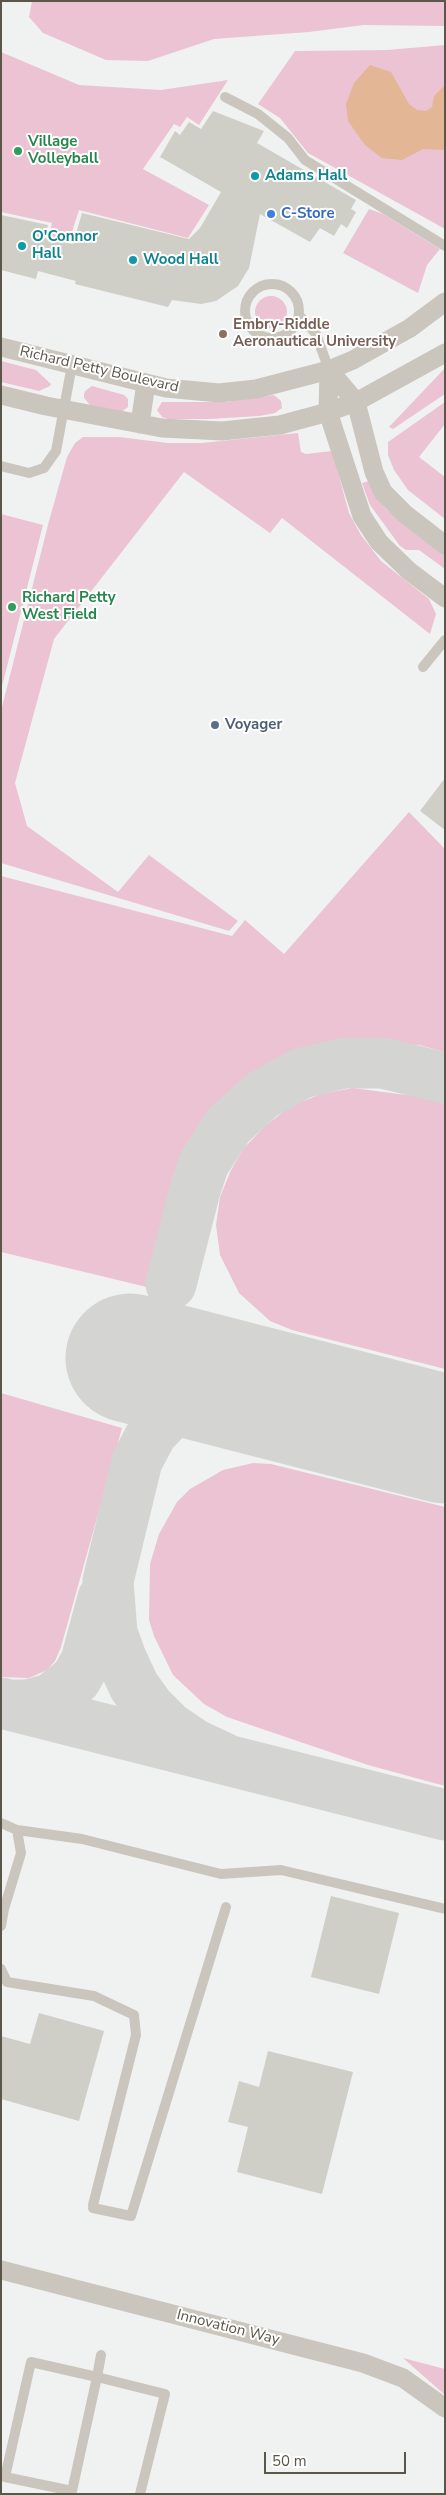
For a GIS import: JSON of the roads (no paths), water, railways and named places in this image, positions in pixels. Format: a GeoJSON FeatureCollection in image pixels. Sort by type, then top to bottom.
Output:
{"type":"FeatureCollection","features":[{"type":"Feature","properties":{"kind":"street","name":"Richard Petty Boulevard"},"geometry":{"type":"LineString","coordinates":[[1,347],[166,388],[219,393],[256,389],[329,370],[353,360],[410,328],[445,302]]}},
{"type":"Feature","properties":{"kind":"street"},"geometry":{"type":"LineString","coordinates":[[1,395],[65,410],[162,428],[222,431],[280,425],[328,412],[356,402],[445,353]]}},
{"type":"Feature","properties":{"kind":"street"},"geometry":{"type":"LineString","coordinates":[[329,370],[356,402],[374,472],[383,492],[405,514],[445,545]]}},
{"type":"Feature","properties":{"kind":"street"},"geometry":{"type":"LineString","coordinates":[[329,370],[328,412],[362,516],[379,542],[409,571],[445,598]]}},
{"type":"Feature","properties":{"kind":"street"},"geometry":{"type":"LineString","coordinates":[[140,424],[146,383]]}},
{"type":"Feature","properties":{"kind":"street","name":"Innovation Way"},"geometry":{"type":"LineString","coordinates":[[1,2270],[363,2363],[403,2378],[440,2404]]}},
{"type":"Feature","properties":{"kind":"street"},"geometry":{"type":"LineString","coordinates":[[440,2404],[445,2423]]}},
{"type":"Feature","properties":{"kind":"lane"},"geometry":{"type":"LineString","coordinates":[[225,97],[258,114],[288,138],[305,160],[445,246]]}},
{"type":"Feature","properties":{"kind":"lane"},"geometry":{"type":"LineString","coordinates":[[299,315],[296,323],[285,335],[268,338],[253,330],[248,324],[245,307],[248,298],[262,286],[281,286],[295,297],[299,306],[299,315],[316,334],[329,370]]}},
{"type":"Feature","properties":{"kind":"lane"},"geometry":{"type":"LineString","coordinates":[[1,466],[29,473],[44,468],[56,451],[72,365]]}},
{"type":"Feature","properties":{"kind":"lane"},"geometry":{"type":"LineString","coordinates":[[423,667],[445,640]]}},
{"type":"Feature","properties":{"kind":"lane"},"geometry":{"type":"LineString","coordinates":[[1,1824],[17,1830],[82,1839],[221,1874],[281,1870],[445,1909]]}},
{"type":"Feature","properties":{"kind":"lane"},"geometry":{"type":"LineString","coordinates":[[1,1926],[4,1909],[21,1853],[17,1830]]}},
{"type":"Feature","properties":{"kind":"lane"},"geometry":{"type":"LineString","coordinates":[[1,1968],[7,1982],[94,1996],[134,2015],[136,2035],[93,2206],[131,2216],[226,1907]]}},
{"type":"Feature","properties":{"kind":"lane"},"geometry":{"type":"LineString","coordinates":[[72,2491],[101,2355]]}},
{"type":"Feature","properties":{"kind":"lane"},"geometry":{"type":"LineString","coordinates":[[82,2494],[6,2477],[31,2362],[165,2394],[140,2494]]}},
{"type":"Feature","properties":{"kind":"place","name":"Village Volleyball"},"geometry":{"type":"Point","coordinates":[18,151]}},
{"type":"Feature","properties":{"kind":"place","name":"Adams Hall"},"geometry":{"type":"Point","coordinates":[255,176]}},
{"type":"Feature","properties":{"kind":"place","name":"C-Store"},"geometry":{"type":"Point","coordinates":[271,214]}},
{"type":"Feature","properties":{"kind":"place","name":"O'Connor Hall"},"geometry":{"type":"Point","coordinates":[22,246]}},
{"type":"Feature","properties":{"kind":"place","name":"Wood Hall"},"geometry":{"type":"Point","coordinates":[133,260]}},
{"type":"Feature","properties":{"kind":"place","name":"Embry-Riddle Aeronautical University"},"geometry":{"type":"Point","coordinates":[223,334]}},
{"type":"Feature","properties":{"kind":"place","name":"Richard Petty West Field"},"geometry":{"type":"Point","coordinates":[12,607]}},
{"type":"Feature","properties":{"kind":"place","name":"Voyager"},"geometry":{"type":"Point","coordinates":[215,725]}}]}
